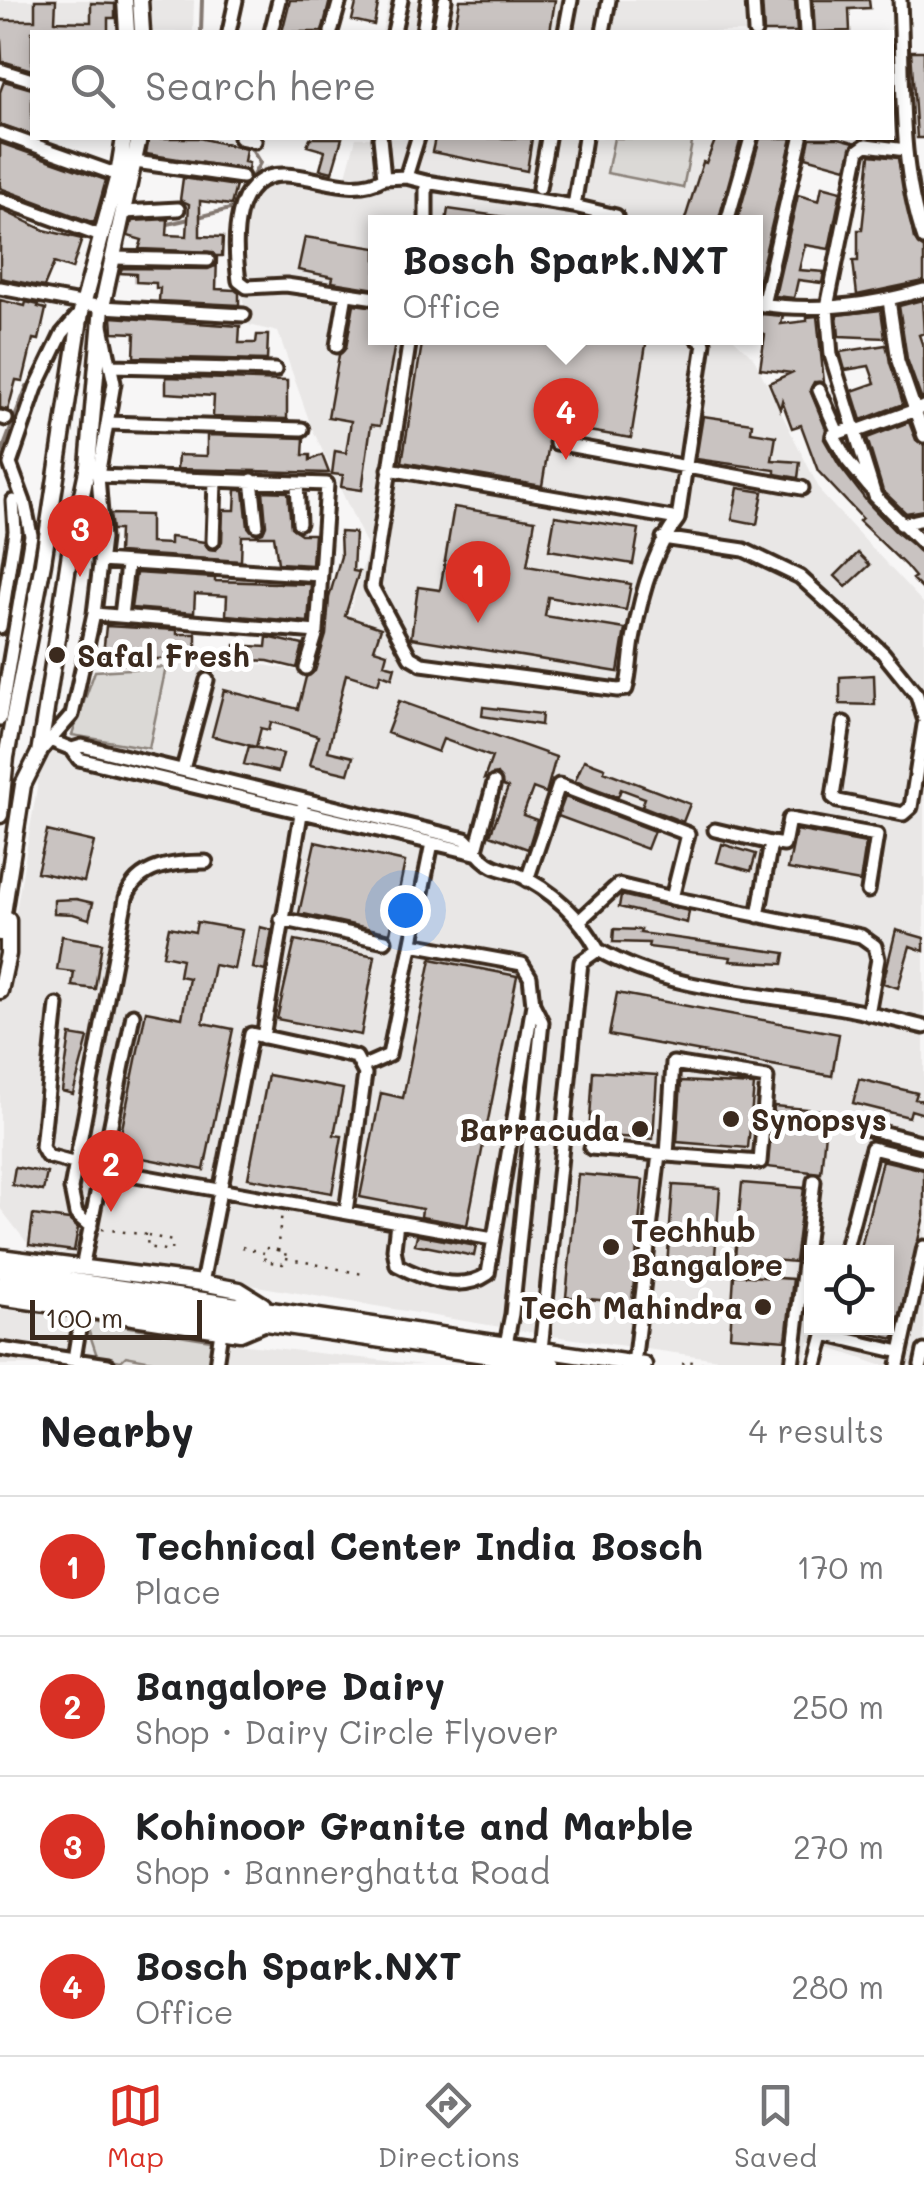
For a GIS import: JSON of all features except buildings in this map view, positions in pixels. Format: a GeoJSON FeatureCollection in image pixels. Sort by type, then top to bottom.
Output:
{"type":"FeatureCollection","features":[{"type":"Feature","properties":{"kind":"main road"},"geometry":{"type":"LineString","coordinates":[[125,0],[127,30]]}},
{"type":"Feature","properties":{"kind":"main road"},"geometry":{"type":"LineString","coordinates":[[140,0],[142,30]]}},
{"type":"Feature","properties":{"kind":"main road"},"geometry":{"type":"LineString","coordinates":[[0,814],[3,753],[43,563],[82,308],[124,140]]}},
{"type":"Feature","properties":{"kind":"main road"},"geometry":{"type":"LineString","coordinates":[[0,933],[22,785],[39,753],[71,546],[88,466],[101,313],[139,140]]}},
{"type":"Feature","properties":{"kind":"main road"},"geometry":{"type":"LineString","coordinates":[[0,992],[8,954],[6,904]]}},
{"type":"Feature","properties":{"kind":"main road"},"geometry":{"type":"LineString","coordinates":[[0,1248],[22,1260]]}},
{"type":"Feature","properties":{"kind":"main road"},"geometry":{"type":"LineString","coordinates":[[0,1257],[239,1290],[267,1315],[553,1365]]}},
{"type":"Feature","properties":{"kind":"main road"},"geometry":{"type":"LineString","coordinates":[[0,1270],[233,1310],[644,1365]]}},
{"type":"Feature","properties":{"kind":"main road"},"geometry":{"type":"LineString","coordinates":[[1,1294],[82,1311],[240,1333],[267,1315]]}},
{"type":"Feature","properties":{"kind":"main road"},"geometry":{"type":"LineString","coordinates":[[1,1294],[233,1310]]}},
{"type":"Feature","properties":{"kind":"street"},"geometry":{"type":"LineString","coordinates":[[229,30],[236,0]]}},
{"type":"Feature","properties":{"kind":"street"},"geometry":{"type":"LineString","coordinates":[[263,0],[279,2],[272,30]]}},
{"type":"Feature","properties":{"kind":"street"},"geometry":{"type":"LineString","coordinates":[[332,30],[340,0]]}},
{"type":"Feature","properties":{"kind":"street"},"geometry":{"type":"LineString","coordinates":[[394,30],[401,0]]}},
{"type":"Feature","properties":{"kind":"street"},"geometry":{"type":"LineString","coordinates":[[423,30],[428,0]]}},
{"type":"Feature","properties":{"kind":"street"},"geometry":{"type":"LineString","coordinates":[[439,30],[445,0]]}},
{"type":"Feature","properties":{"kind":"street"},"geometry":{"type":"LineString","coordinates":[[566,27],[570,0]]}},
{"type":"Feature","properties":{"kind":"street"},"geometry":{"type":"LineString","coordinates":[[603,30],[609,0]]}},
{"type":"Feature","properties":{"kind":"street"},"geometry":{"type":"LineString","coordinates":[[752,0],[755,30]]}},
{"type":"Feature","properties":{"kind":"street"},"geometry":{"type":"LineString","coordinates":[[804,0],[806,30]]}},
{"type":"Feature","properties":{"kind":"street"},"geometry":{"type":"LineString","coordinates":[[900,0],[906,150],[917,220],[924,239]]}},
{"type":"Feature","properties":{"kind":"street"},"geometry":{"type":"LineString","coordinates":[[557,10],[566,27]]}},
{"type":"Feature","properties":{"kind":"street"},"geometry":{"type":"LineString","coordinates":[[0,69],[30,79]]}},
{"type":"Feature","properties":{"kind":"street"},"geometry":{"type":"LineString","coordinates":[[0,132],[118,175]]}},
{"type":"Feature","properties":{"kind":"street"},"geometry":{"type":"LineString","coordinates":[[251,140],[256,141]]}},
{"type":"Feature","properties":{"kind":"street"},"geometry":{"type":"LineString","coordinates":[[380,140],[384,178]]}},
{"type":"Feature","properties":{"kind":"street"},"geometry":{"type":"LineString","coordinates":[[406,177],[417,140]]}},
{"type":"Feature","properties":{"kind":"street"},"geometry":{"type":"LineString","coordinates":[[574,206],[585,140]]}},
{"type":"Feature","properties":{"kind":"street"},"geometry":{"type":"LineString","coordinates":[[730,215],[750,140]]}},
{"type":"Feature","properties":{"kind":"street"},"geometry":{"type":"LineString","coordinates":[[763,288],[800,140]]}},
{"type":"Feature","properties":{"kind":"street"},"geometry":{"type":"LineString","coordinates":[[539,188],[543,142]]}},
{"type":"Feature","properties":{"kind":"street"},"geometry":{"type":"LineString","coordinates":[[876,496],[831,355],[827,306],[858,150],[866,144],[906,150]]}},
{"type":"Feature","properties":{"kind":"street"},"geometry":{"type":"LineString","coordinates":[[136,162],[242,177]]}},
{"type":"Feature","properties":{"kind":"street"},"geometry":{"type":"LineString","coordinates":[[368,297],[286,285],[247,287],[238,282],[234,242],[238,214],[257,184],[282,174],[324,183],[369,186],[384,178],[406,177],[612,215]]}},
{"type":"Feature","properties":{"kind":"street"},"geometry":{"type":"LineString","coordinates":[[426,182],[426,215]]}},
{"type":"Feature","properties":{"kind":"street"},"geometry":{"type":"LineString","coordinates":[[0,199],[101,236]]}},
{"type":"Feature","properties":{"kind":"street"},"geometry":{"type":"LineString","coordinates":[[124,212],[178,209]]}},
{"type":"Feature","properties":{"kind":"street"},"geometry":{"type":"LineString","coordinates":[[113,258],[208,260]]}},
{"type":"Feature","properties":{"kind":"street"},"geometry":{"type":"LineString","coordinates":[[0,288],[101,313],[244,316]]}},
{"type":"Feature","properties":{"kind":"street"},"geometry":{"type":"LineString","coordinates":[[763,304],[827,306],[889,300],[924,290]]}},
{"type":"Feature","properties":{"kind":"street"},"geometry":{"type":"LineString","coordinates":[[336,346],[346,294]]}},
{"type":"Feature","properties":{"kind":"street"},"geometry":{"type":"LineString","coordinates":[[889,300],[898,361],[920,409],[924,436]]}},
{"type":"Feature","properties":{"kind":"street"},"geometry":{"type":"LineString","coordinates":[[0,626],[5,557],[15,532],[10,464],[36,388],[62,334],[82,308]]}},
{"type":"Feature","properties":{"kind":"street"},"geometry":{"type":"LineString","coordinates":[[39,753],[72,714],[94,614],[103,539],[98,476],[114,383],[101,313]]}},
{"type":"Feature","properties":{"kind":"street"},"geometry":{"type":"LineString","coordinates":[[409,345],[372,586],[410,657],[422,664],[618,690],[626,689],[634,636],[663,538],[678,519],[704,345]]}},
{"type":"Feature","properties":{"kind":"street"},"geometry":{"type":"LineString","coordinates":[[112,366],[275,370]]}},
{"type":"Feature","properties":{"kind":"street"},"geometry":{"type":"LineString","coordinates":[[819,390],[838,433]]}},
{"type":"Feature","properties":{"kind":"street"},"geometry":{"type":"LineString","coordinates":[[920,409],[833,435],[846,460],[924,545]]}},
{"type":"Feature","properties":{"kind":"street"},"geometry":{"type":"LineString","coordinates":[[108,423],[302,429]]}},
{"type":"Feature","properties":{"kind":"street"},"geometry":{"type":"LineString","coordinates":[[556,443],[802,488]]}},
{"type":"Feature","properties":{"kind":"street"},"geometry":{"type":"LineString","coordinates":[[389,469],[678,519]]}},
{"type":"Feature","properties":{"kind":"street"},"geometry":{"type":"LineString","coordinates":[[98,476],[328,484],[318,632],[306,668]]}},
{"type":"Feature","properties":{"kind":"street"},"geometry":{"type":"LineString","coordinates":[[252,480],[257,526]]}},
{"type":"Feature","properties":{"kind":"street"},"geometry":{"type":"LineString","coordinates":[[213,541],[215,481]]}},
{"type":"Feature","properties":{"kind":"street"},"geometry":{"type":"LineString","coordinates":[[297,483],[299,523]]}},
{"type":"Feature","properties":{"kind":"street"},"geometry":{"type":"LineString","coordinates":[[0,719],[4,678],[32,534],[12,501]]}},
{"type":"Feature","properties":{"kind":"street"},"geometry":{"type":"LineString","coordinates":[[901,524],[924,518]]}},
{"type":"Feature","properties":{"kind":"street"},"geometry":{"type":"LineString","coordinates":[[0,529],[15,532]]}},
{"type":"Feature","properties":{"kind":"street"},"geometry":{"type":"LineString","coordinates":[[663,538],[744,550],[800,577],[883,654],[917,695],[924,721],[911,806],[903,814],[838,801],[833,796],[844,723]]}},
{"type":"Feature","properties":{"kind":"street"},"geometry":{"type":"LineString","coordinates":[[5,557],[27,561]]}},
{"type":"Feature","properties":{"kind":"street"},"geometry":{"type":"LineString","coordinates":[[100,560],[320,575]]}},
{"type":"Feature","properties":{"kind":"street"},"geometry":{"type":"LineString","coordinates":[[121,616],[126,564]]}},
{"type":"Feature","properties":{"kind":"street"},"geometry":{"type":"LineString","coordinates":[[3,586],[22,589]]}},
{"type":"Feature","properties":{"kind":"street"},"geometry":{"type":"LineString","coordinates":[[94,614],[318,632]]}},
{"type":"Feature","properties":{"kind":"street"},"geometry":{"type":"LineString","coordinates":[[184,770],[207,680]]}},
{"type":"Feature","properties":{"kind":"street"},"geometry":{"type":"LineString","coordinates":[[52,741],[72,749],[79,759],[465,839],[475,853],[493,866],[550,892],[579,921],[598,950],[623,964],[711,989],[924,1027]]}},
{"type":"Feature","properties":{"kind":"street"},"geometry":{"type":"LineString","coordinates":[[72,749],[82,746],[184,770],[475,853]]}},
{"type":"Feature","properties":{"kind":"street"},"geometry":{"type":"LineString","coordinates":[[475,853],[494,783]]}},
{"type":"Feature","properties":{"kind":"street"},"geometry":{"type":"LineString","coordinates":[[527,880],[559,785],[688,834],[672,898]]}},
{"type":"Feature","properties":{"kind":"street"},"geometry":{"type":"LineString","coordinates":[[263,1037],[302,805]]}},
{"type":"Feature","properties":{"kind":"street"},"geometry":{"type":"LineString","coordinates":[[714,830],[784,846],[788,819],[877,835],[868,890]]}},
{"type":"Feature","properties":{"kind":"street"},"geometry":{"type":"LineString","coordinates":[[362,1068],[389,1055],[432,842]]}},
{"type":"Feature","properties":{"kind":"street"},"geometry":{"type":"LineString","coordinates":[[758,916],[771,843]]}},
{"type":"Feature","properties":{"kind":"street"},"geometry":{"type":"LineString","coordinates":[[90,1227],[72,1206],[71,1189],[130,885],[142,875],[174,862],[206,862]]}},
{"type":"Feature","properties":{"kind":"street"},"geometry":{"type":"LineString","coordinates":[[579,921],[618,885],[861,936],[876,946],[878,959],[868,1014]]}},
{"type":"Feature","properties":{"kind":"street"},"geometry":{"type":"LineString","coordinates":[[281,919],[384,942]]}},
{"type":"Feature","properties":{"kind":"street"},"geometry":{"type":"LineString","coordinates":[[397,1222],[397,1264],[430,1280],[454,1283],[478,1281],[488,1274],[532,1004],[530,977],[522,964],[412,944]]}},
{"type":"Feature","properties":{"kind":"street"},"geometry":{"type":"LineString","coordinates":[[541,1350],[581,962],[598,950]]}},
{"type":"Feature","properties":{"kind":"street"},"geometry":{"type":"LineString","coordinates":[[506,1344],[542,1022],[532,1004]]}},
{"type":"Feature","properties":{"kind":"street"},"geometry":{"type":"LineString","coordinates":[[56,1006],[42,1146],[47,1156],[77,1164]]}},
{"type":"Feature","properties":{"kind":"street"},"geometry":{"type":"LineString","coordinates":[[82,1268],[133,1015]]}},
{"type":"Feature","properties":{"kind":"street"},"geometry":{"type":"LineString","coordinates":[[202,1283],[251,1034],[356,1057],[362,1068],[365,1074],[346,1212]]}},
{"type":"Feature","properties":{"kind":"street"},"geometry":{"type":"LineString","coordinates":[[590,1148],[663,1154],[760,1162],[767,1078],[673,1064],[663,1154],[634,1364]]}},
{"type":"Feature","properties":{"kind":"street"},"geometry":{"type":"LineString","coordinates":[[865,1128],[924,1143]]}},
{"type":"Feature","properties":{"kind":"street"},"geometry":{"type":"LineString","coordinates":[[847,1245],[872,1148],[924,1161]]}},
{"type":"Feature","properties":{"kind":"street"},"geometry":{"type":"LineString","coordinates":[[102,1170],[493,1240]]}},
{"type":"Feature","properties":{"kind":"street"},"geometry":{"type":"LineString","coordinates":[[792,1365],[814,1181]]}},
{"type":"Feature","properties":{"kind":"street"},"geometry":{"type":"LineString","coordinates":[[836,1335],[899,1358],[924,1247]]}},
{"type":"Feature","properties":{"kind":"street"},"geometry":{"type":"LineString","coordinates":[[74,1358],[82,1311]]}},
{"type":"Feature","properties":{"kind":"street"},"geometry":{"type":"LineString","coordinates":[[216,1365],[222,1330]]}},
{"type":"Feature","properties":{"kind":"street"},"geometry":{"type":"LineString","coordinates":[[816,1365],[824,1335]]}},
{"type":"Feature","properties":{"kind":"street"},"geometry":{"type":"LineString","coordinates":[[0,1349],[108,1365]]}},
{"type":"Feature","properties":{"kind":"street"},"geometry":{"type":"LineString","coordinates":[[921,1365],[924,1351]]}},
{"type":"Feature","properties":{"kind":"path"},"geometry":{"type":"LineString","coordinates":[[276,1250],[284,1201]]}},
{"type":"Feature","properties":{"kind":"path"},"geometry":{"type":"LineString","coordinates":[[90,1227],[148,1236],[172,1240],[171,1251],[147,1247],[148,1236]]}},
{"type":"Feature","properties":{"kind":"path"},"geometry":{"type":"LineString","coordinates":[[242,1248],[266,1254]]}},
{"type":"Feature","properties":{"kind":"path"},"geometry":{"type":"LineString","coordinates":[[267,1248],[276,1250],[286,1252],[283,1264],[264,1261],[267,1248]]}},
{"type":"Feature","properties":{"kind":"path"},"geometry":{"type":"LineString","coordinates":[[284,1258],[367,1274]]}},
{"type":"Feature","properties":{"kind":"path"},"geometry":{"type":"LineString","coordinates":[[684,1365],[684,1361],[719,1365]]}},
{"type":"Feature","properties":{"kind":"shaded area"},"geometry":{"type":"Polygon","coordinates":[[[0,0],[116,0],[119,30],[30,30],[30,70],[0,59],[0,0]]]}},
{"type":"Feature","properties":{"kind":"shaded area"},"geometry":{"type":"Polygon","coordinates":[[[149,0],[194,0],[193,30],[151,30],[149,0]]]}},
{"type":"Feature","properties":{"kind":"shaded area"},"geometry":{"type":"Polygon","coordinates":[[[389,0],[747,0],[747,30],[382,30],[389,0]]]}},
{"type":"Feature","properties":{"kind":"shaded area"},"geometry":{"type":"Polygon","coordinates":[[[355,140],[713,140],[685,215],[368,215],[368,345],[740,345],[753,357],[822,494],[924,604],[924,1365],[880,1365],[809,1341],[804,1365],[761,1365],[553,1336],[31,1248],[0,1208],[0,1006],[41,764],[72,735],[149,748],[166,667],[220,658],[332,676],[368,548],[311,426],[278,332],[249,325],[227,236],[238,196],[264,165],[345,179],[355,140]]]}},
{"type":"Feature","properties":{"kind":"shaded area"},"geometry":{"type":"Polygon","coordinates":[[[614,140],[693,140],[683,188],[607,173],[614,140]]]}},
{"type":"Feature","properties":{"kind":"shaded area"},"geometry":{"type":"Polygon","coordinates":[[[166,667],[149,748],[72,735],[95,671],[166,667]]]}},
{"type":"Feature","properties":{"kind":"shaded area"},"geometry":{"type":"Polygon","coordinates":[[[0,1310],[220,1342],[423,1365],[0,1365],[0,1310]]]}},
{"type":"Feature","properties":{"kind":"shaded area"},"geometry":{"type":"Polygon","coordinates":[[[85,1320],[217,1341],[211,1365],[173,1365],[126,1356],[121,1361],[97,1356],[85,1320]]]}},
{"type":"Feature","properties":{"kind":"waterway"},"geometry":{"type":"LineString","coordinates":[[201,30],[202,0]]}},
{"type":"Feature","properties":{"kind":"waterway"},"geometry":{"type":"LineString","coordinates":[[198,217],[234,208],[260,163],[249,145]]}},
{"type":"Feature","properties":{"kind":"waterway"},"geometry":{"type":"LineString","coordinates":[[164,225],[189,219]]}},
{"type":"Feature","properties":{"kind":"waterway"},"geometry":{"type":"LineString","coordinates":[[0,457],[27,386]]}},
{"type":"Feature","properties":{"kind":"place","name":"Bosch Spark.NXT"},"geometry":{"type":"Point","coordinates":[566,460]}},
{"type":"Feature","properties":{"kind":"place","name":"Kohinoor Granite and Marble"},"geometry":{"type":"Point","coordinates":[80,577]}},
{"type":"Feature","properties":{"kind":"place","name":"Technical Center India Bosch"},"geometry":{"type":"Point","coordinates":[478,623]}},
{"type":"Feature","properties":{"kind":"place","name":"Safal Fresh"},"geometry":{"type":"Point","coordinates":[57,655]}},
{"type":"Feature","properties":{"kind":"place","name":"Synopsys"},"geometry":{"type":"Point","coordinates":[731,1119]}},
{"type":"Feature","properties":{"kind":"place","name":"Barracuda"},"geometry":{"type":"Point","coordinates":[640,1129]}},
{"type":"Feature","properties":{"kind":"place","name":"Bangalore Dairy"},"geometry":{"type":"Point","coordinates":[111,1212]}},
{"type":"Feature","properties":{"kind":"place","name":"Techhub Bangalore"},"geometry":{"type":"Point","coordinates":[611,1247]}},
{"type":"Feature","properties":{"kind":"place","name":"Tech Mahindra"},"geometry":{"type":"Point","coordinates":[763,1307]}}]}
